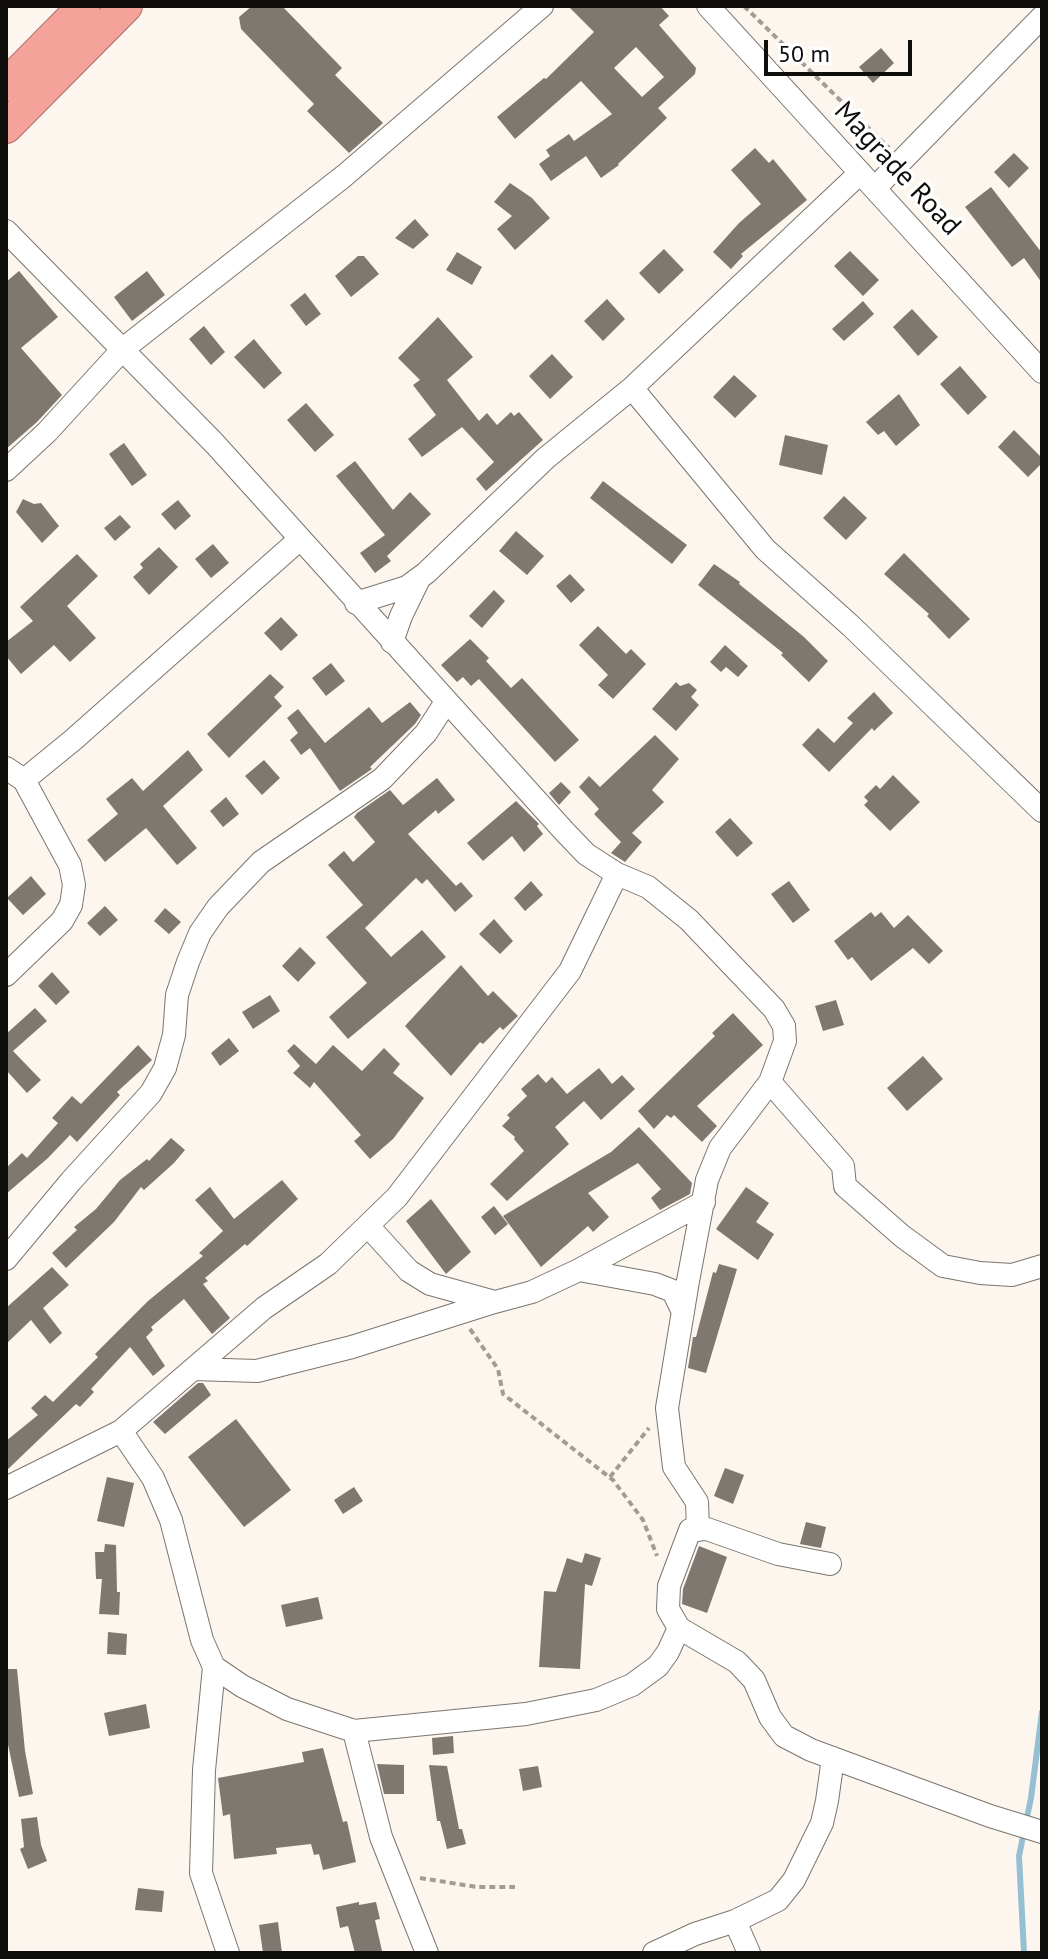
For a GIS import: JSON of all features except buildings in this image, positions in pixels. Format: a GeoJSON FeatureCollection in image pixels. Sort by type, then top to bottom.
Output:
{"type":"FeatureCollection","features":[{"type":"Feature","properties":{"kind":"highway"},"geometry":{"type":"LineString","coordinates":[[6,85],[84,6]]}},
{"type":"Feature","properties":{"kind":"highway"},"geometry":{"type":"LineString","coordinates":[[6,127],[126,6]]}},
{"type":"Feature","properties":{"kind":"street"},"geometry":{"type":"LineString","coordinates":[[6,470],[47,432],[123,349],[344,176],[542,6]]}},
{"type":"Feature","properties":{"kind":"street","name":"Magrade Road"},"geometry":{"type":"LineString","coordinates":[[708,6],[1042,372]]}},
{"type":"Feature","properties":{"kind":"street"},"geometry":{"type":"LineString","coordinates":[[356,603],[395,592],[419,578],[546,458],[632,388],[868,181],[902,161],[1042,17]]}},
{"type":"Feature","properties":{"kind":"street"},"geometry":{"type":"LineString","coordinates":[[6,231],[215,444],[586,854],[617,874],[648,887],[689,920],[774,1009],[784,1026],[785,1041],[770,1082],[720,1148],[707,1180],[683,1312],[667,1408],[674,1467],[697,1502],[698,1530]]}},
{"type":"Feature","properties":{"kind":"street"},"geometry":{"type":"LineString","coordinates":[[632,388],[765,549],[851,626],[1042,811]]}},
{"type":"Feature","properties":{"kind":"street"},"geometry":{"type":"LineString","coordinates":[[6,975],[62,921],[71,905],[74,885],[70,865],[15,774],[73,740],[300,539]]}},
{"type":"Feature","properties":{"kind":"street"},"geometry":{"type":"LineString","coordinates":[[392,642],[419,578]]}},
{"type":"Feature","properties":{"kind":"street"},"geometry":{"type":"LineString","coordinates":[[6,1259],[151,1093],[165,1068],[174,1035],[177,995],[188,962],[200,933],[218,907],[261,862],[382,779],[426,733],[446,702]]}},
{"type":"Feature","properties":{"kind":"street"},"geometry":{"type":"LineString","coordinates":[[6,1488],[121,1431],[264,1308],[328,1264],[397,1197],[570,971],[617,874]]}},
{"type":"Feature","properties":{"kind":"street"},"geometry":{"type":"LineString","coordinates":[[770,1082],[843,1166],[845,1186],[902,1236],[943,1266],[1012,1275],[1042,1266]]}},
{"type":"Feature","properties":{"kind":"street"},"geometry":{"type":"LineString","coordinates":[[193,1369],[257,1371],[352,1347],[532,1292],[704,1202]]}},
{"type":"Feature","properties":{"kind":"street"},"geometry":{"type":"LineString","coordinates":[[368,1226],[409,1271],[430,1284],[495,1302]]}},
{"type":"Feature","properties":{"kind":"street"},"geometry":{"type":"LineString","coordinates":[[579,1270],[655,1284],[673,1291],[683,1312]]}},
{"type":"Feature","properties":{"kind":"street"},"geometry":{"type":"LineString","coordinates":[[121,1431],[153,1478],[171,1520],[202,1640],[214,1667],[204,1770],[201,1873],[228,1953]]}},
{"type":"Feature","properties":{"kind":"street"},"geometry":{"type":"LineString","coordinates":[[830,1564],[778,1554],[707,1529],[690,1530],[669,1586],[668,1609],[679,1628],[737,1662],[754,1680],[770,1717],[784,1736],[833,1758],[1042,1832]]}},
{"type":"Feature","properties":{"kind":"street"},"geometry":{"type":"LineString","coordinates":[[214,1667],[242,1686],[287,1709],[354,1731],[526,1714],[596,1700],[632,1685],[658,1666],[679,1628]]}},
{"type":"Feature","properties":{"kind":"street"},"geometry":{"type":"LineString","coordinates":[[354,1731],[381,1837],[427,1953]]}},
{"type":"Feature","properties":{"kind":"street"},"geometry":{"type":"LineString","coordinates":[[654,1953],[695,1934],[735,1921],[778,1900],[794,1880],[822,1823],[833,1758]]}},
{"type":"Feature","properties":{"kind":"street"},"geometry":{"type":"LineString","coordinates":[[735,1921],[749,1953]]}},
{"type":"Feature","properties":{"kind":"path"},"geometry":{"type":"LineString","coordinates":[[744,6],[902,161]]}},
{"type":"Feature","properties":{"kind":"path"},"geometry":{"type":"LineString","coordinates":[[459,1314],[498,1369],[503,1394],[610,1478],[643,1520],[669,1586]]}},
{"type":"Feature","properties":{"kind":"path"},"geometry":{"type":"LineString","coordinates":[[610,1478],[667,1408]]}},
{"type":"Feature","properties":{"kind":"path"},"geometry":{"type":"LineString","coordinates":[[398,1877],[433,1878],[477,1887],[515,1887]]}},
{"type":"Feature","properties":{"kind":"waterway"},"geometry":{"type":"LineString","coordinates":[[1024,1953],[1019,1856],[1031,1798],[1042,1712]]}}]}
